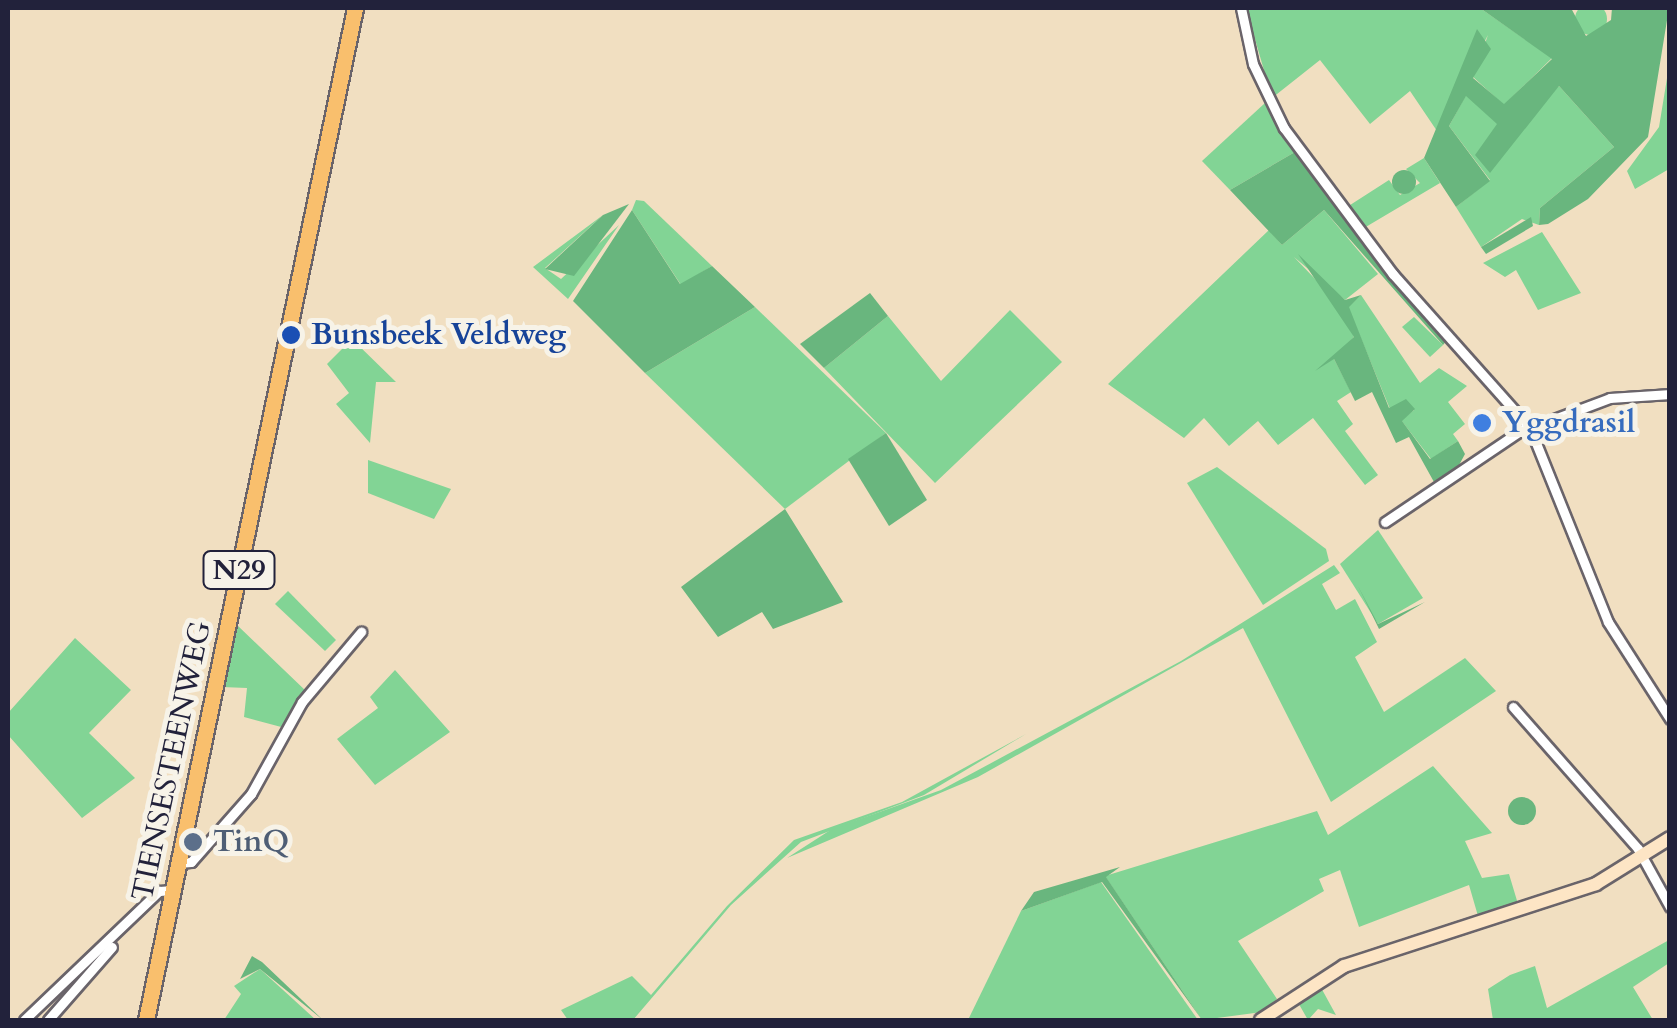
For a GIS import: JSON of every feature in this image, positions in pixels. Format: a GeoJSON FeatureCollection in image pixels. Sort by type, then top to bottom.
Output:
{"type":"FeatureCollection","features":[{"type":"Feature","properties":{"kind":"main road","name":"TIENSESTEENWEG"},"geometry":{"type":"LineString","coordinates":[[146,1020],[355,8]]}},
{"type":"Feature","properties":{"kind":"street"},"geometry":{"type":"LineString","coordinates":[[1240,8],[1253,64],[1284,128],[1393,274],[1529,426],[1608,622],[1670,719]]}},
{"type":"Feature","properties":{"kind":"street"},"geometry":{"type":"LineString","coordinates":[[1385,522],[1529,426],[1610,398],[1670,394]]}},
{"type":"Feature","properties":{"kind":"street"},"geometry":{"type":"LineString","coordinates":[[178,864],[191,862],[252,794],[302,702],[361,632]]}},
{"type":"Feature","properties":{"kind":"street"},"geometry":{"type":"LineString","coordinates":[[1513,708],[1644,858],[1670,907]]}},
{"type":"Feature","properties":{"kind":"street"},"geometry":{"type":"LineString","coordinates":[[1261,1020],[1344,966],[1578,891],[1644,858],[1670,838]]}},
{"type":"Feature","properties":{"kind":"street"},"geometry":{"type":"LineString","coordinates":[[24,1020],[114,939],[159,891],[173,890]]}},
{"type":"Feature","properties":{"kind":"street"},"geometry":{"type":"LineString","coordinates":[[48,1020],[104,963],[114,939]]}},
{"type":"Feature","properties":{"kind":"green space"},"geometry":{"type":"Polygon","coordinates":[[[1591,3],[1603,7],[1607,19],[1603,31],[1591,35],[1579,31],[1575,19],[1579,7],[1591,3]]]}},
{"type":"Feature","properties":{"kind":"green space"},"geometry":{"type":"Polygon","coordinates":[[[1246,8],[1480,8],[1552,58],[1504,105],[1473,77],[1488,35],[1437,131],[1410,91],[1370,124],[1320,60],[1272,98],[1246,8]]]}},
{"type":"Feature","properties":{"kind":"green space"},"geometry":{"type":"Polygon","coordinates":[[[1480,8],[1571,8],[1586,36],[1611,20],[1612,8],[1669,8],[1648,137],[1588,199],[1548,224],[1539,225],[1540,208],[1614,147],[1559,86],[1490,173],[1475,155],[1497,124],[1466,96],[1449,126],[1490,181],[1456,207],[1424,158],[1477,29],[1491,49],[1473,78],[1504,104],[1552,59],[1480,8]]]}},
{"type":"Feature","properties":{"kind":"green space"},"geometry":{"type":"Polygon","coordinates":[[[1669,66],[1669,169],[1635,189],[1627,171],[1659,127],[1669,66]]]}},
{"type":"Feature","properties":{"kind":"green space"},"geometry":{"type":"Polygon","coordinates":[[[1559,86],[1614,147],[1540,208],[1539,225],[1522,219],[1481,247],[1456,207],[1490,180],[1449,126],[1466,95],[1498,124],[1559,86]]]}},
{"type":"Feature","properties":{"kind":"green space"},"geometry":{"type":"Polygon","coordinates":[[[1265,103],[1295,152],[1230,190],[1202,161],[1265,103]]]}},
{"type":"Feature","properties":{"kind":"green space"},"geometry":{"type":"Polygon","coordinates":[[[1295,152],[1448,339],[1443,345],[1324,210],[1282,245],[1230,190],[1295,152]]]}},
{"type":"Feature","properties":{"kind":"green space"},"geometry":{"type":"Polygon","coordinates":[[[1424,158],[1440,183],[1364,228],[1347,207],[1389,180],[1400,195],[1420,183],[1406,169],[1424,158]]]}},
{"type":"Feature","properties":{"kind":"green space"},"geometry":{"type":"Polygon","coordinates":[[[1404,170],[1416,182],[1404,194],[1392,182],[1404,170]]]}},
{"type":"Feature","properties":{"kind":"green space"},"geometry":{"type":"Polygon","coordinates":[[[636,200],[644,201],[712,266],[681,285],[632,210],[636,200]]]}},
{"type":"Feature","properties":{"kind":"green space"},"geometry":{"type":"Polygon","coordinates":[[[629,204],[574,276],[545,269],[603,215],[629,204]]]}},
{"type":"Feature","properties":{"kind":"green space"},"geometry":{"type":"Polygon","coordinates":[[[632,210],[680,284],[712,266],[755,307],[645,373],[573,301],[632,210]]]}},
{"type":"Feature","properties":{"kind":"green space"},"geometry":{"type":"Polygon","coordinates":[[[1324,210],[1378,274],[1345,300],[1294,257],[1341,306],[1354,337],[1334,359],[1351,392],[1337,401],[1353,424],[1345,431],[1378,475],[1365,485],[1313,418],[1278,445],[1258,421],[1229,446],[1204,418],[1184,438],[1108,384],[1269,230],[1282,245],[1324,210]]]}},
{"type":"Feature","properties":{"kind":"green space"},"geometry":{"type":"Polygon","coordinates":[[[603,215],[545,268],[561,279],[619,225],[568,299],[533,267],[603,215]]]}},
{"type":"Feature","properties":{"kind":"green space"},"geometry":{"type":"Polygon","coordinates":[[[1531,217],[1533,226],[1486,254],[1481,247],[1531,217]]]}},
{"type":"Feature","properties":{"kind":"green space"},"geometry":{"type":"Polygon","coordinates":[[[1542,232],[1581,293],[1538,310],[1516,270],[1505,277],[1483,263],[1542,232]]]}},
{"type":"Feature","properties":{"kind":"green space"},"geometry":{"type":"Polygon","coordinates":[[[1298,254],[1345,300],[1361,295],[1349,307],[1389,408],[1406,399],[1415,409],[1402,421],[1430,459],[1458,441],[1465,454],[1458,467],[1434,482],[1409,437],[1396,443],[1372,392],[1355,401],[1334,359],[1315,371],[1354,337],[1298,254]]]}},
{"type":"Feature","properties":{"kind":"green space"},"geometry":{"type":"Polygon","coordinates":[[[870,293],[888,316],[824,368],[800,344],[870,293]]]}},
{"type":"Feature","properties":{"kind":"green space"},"geometry":{"type":"Polygon","coordinates":[[[1361,295],[1420,383],[1439,368],[1467,386],[1448,402],[1465,424],[1453,434],[1458,441],[1431,459],[1401,420],[1414,410],[1390,409],[1348,307],[1361,295]]]}},
{"type":"Feature","properties":{"kind":"green space"},"geometry":{"type":"Polygon","coordinates":[[[755,307],[886,433],[785,509],[645,373],[755,307]]]}},
{"type":"Feature","properties":{"kind":"green space"},"geometry":{"type":"Polygon","coordinates":[[[1010,310],[1062,362],[935,483],[824,368],[888,316],[941,381],[1010,310]]]}},
{"type":"Feature","properties":{"kind":"green space"},"geometry":{"type":"Polygon","coordinates":[[[1414,317],[1443,345],[1430,357],[1402,327],[1414,317]]]}},
{"type":"Feature","properties":{"kind":"green space"},"geometry":{"type":"Polygon","coordinates":[[[352,339],[396,382],[376,382],[370,443],[336,404],[349,393],[327,364],[352,339]]]}},
{"type":"Feature","properties":{"kind":"green space"},"geometry":{"type":"Polygon","coordinates":[[[886,433],[927,500],[889,526],[848,459],[886,433]]]}},
{"type":"Feature","properties":{"kind":"green space"},"geometry":{"type":"Polygon","coordinates":[[[368,460],[451,489],[434,519],[368,493],[368,460]]]}},
{"type":"Feature","properties":{"kind":"green space"},"geometry":{"type":"Polygon","coordinates":[[[1217,467],[1326,549],[1329,561],[1263,605],[1187,483],[1217,467]]]}},
{"type":"Feature","properties":{"kind":"green space"},"geometry":{"type":"Polygon","coordinates":[[[785,509],[843,602],[773,629],[762,612],[718,637],[681,587],[785,509]]]}},
{"type":"Feature","properties":{"kind":"green space"},"geometry":{"type":"Polygon","coordinates":[[[1378,530],[1423,598],[1378,624],[1340,564],[1378,530]]]}},
{"type":"Feature","properties":{"kind":"green space"},"geometry":{"type":"Polygon","coordinates":[[[1334,565],[1340,573],[1322,584],[1336,610],[1355,599],[1377,642],[1355,657],[1384,712],[1465,658],[1496,691],[1331,802],[1243,628],[978,777],[787,858],[832,829],[941,790],[1181,661],[1334,565]]]}},
{"type":"Feature","properties":{"kind":"green space"},"geometry":{"type":"Polygon","coordinates":[[[1358,586],[1378,624],[1425,602],[1379,629],[1358,586]]]}},
{"type":"Feature","properties":{"kind":"green space"},"geometry":{"type":"Polygon","coordinates":[[[288,591],[336,640],[325,651],[275,604],[288,591]]]}},
{"type":"Feature","properties":{"kind":"green space"},"geometry":{"type":"Polygon","coordinates":[[[237,625],[307,692],[285,728],[244,717],[247,688],[222,687],[237,625]]]}},
{"type":"Feature","properties":{"kind":"green space"},"geometry":{"type":"Polygon","coordinates":[[[75,638],[131,690],[89,733],[135,778],[82,818],[8,735],[8,713],[75,638]]]}},
{"type":"Feature","properties":{"kind":"green space"},"geometry":{"type":"Polygon","coordinates":[[[395,670],[450,732],[375,785],[337,739],[378,708],[370,697],[395,670]]]}},
{"type":"Feature","properties":{"kind":"green space"},"geometry":{"type":"Polygon","coordinates":[[[1026,734],[924,795],[801,842],[731,905],[633,1020],[568,1020],[561,1010],[632,976],[651,995],[727,906],[794,840],[902,802],[1026,734]]]}},
{"type":"Feature","properties":{"kind":"green space"},"geometry":{"type":"Polygon","coordinates":[[[1433,766],[1492,833],[1465,841],[1482,878],[1509,874],[1518,904],[1478,916],[1469,885],[1359,927],[1340,870],[1319,879],[1324,891],[1238,941],[1277,999],[1262,1012],[1202,1020],[1105,876],[1317,811],[1328,835],[1433,766]]]}},
{"type":"Feature","properties":{"kind":"green space"},"geometry":{"type":"Polygon","coordinates":[[[1522,797],[1532,801],[1536,811],[1532,821],[1522,825],[1512,821],[1508,811],[1512,801],[1522,797]]]}},
{"type":"Feature","properties":{"kind":"green space"},"geometry":{"type":"Polygon","coordinates":[[[1120,867],[1106,877],[1202,1020],[1102,882],[1021,911],[1034,892],[1120,867]]]}},
{"type":"Feature","properties":{"kind":"green space"},"geometry":{"type":"Polygon","coordinates":[[[1101,882],[1198,1020],[968,1020],[1021,911],[1101,882]]]}},
{"type":"Feature","properties":{"kind":"green space"},"geometry":{"type":"Polygon","coordinates":[[[1669,940],[1669,963],[1633,987],[1653,1020],[1493,1020],[1488,989],[1510,975],[1535,966],[1547,1008],[1669,940]]]}},
{"type":"Feature","properties":{"kind":"green space"},"geometry":{"type":"Polygon","coordinates":[[[252,956],[323,1020],[260,969],[240,979],[252,956]]]}},
{"type":"Feature","properties":{"kind":"green space"},"geometry":{"type":"Polygon","coordinates":[[[260,969],[316,1020],[224,1020],[241,994],[234,986],[260,969]]]}},
{"type":"Feature","properties":{"kind":"green space"},"geometry":{"type":"Polygon","coordinates":[[[1319,984],[1336,1015],[1318,1009],[1308,1020],[1296,999],[1319,984]]]}},
{"type":"Feature","properties":{"kind":"place","name":"Bunsbeek Veldweg"},"geometry":{"type":"Point","coordinates":[291,335]}},
{"type":"Feature","properties":{"kind":"place","name":"Yggdrasil"},"geometry":{"type":"Point","coordinates":[1482,423]}},
{"type":"Feature","properties":{"kind":"place","name":"TinQ"},"geometry":{"type":"Point","coordinates":[193,842]}}]}
